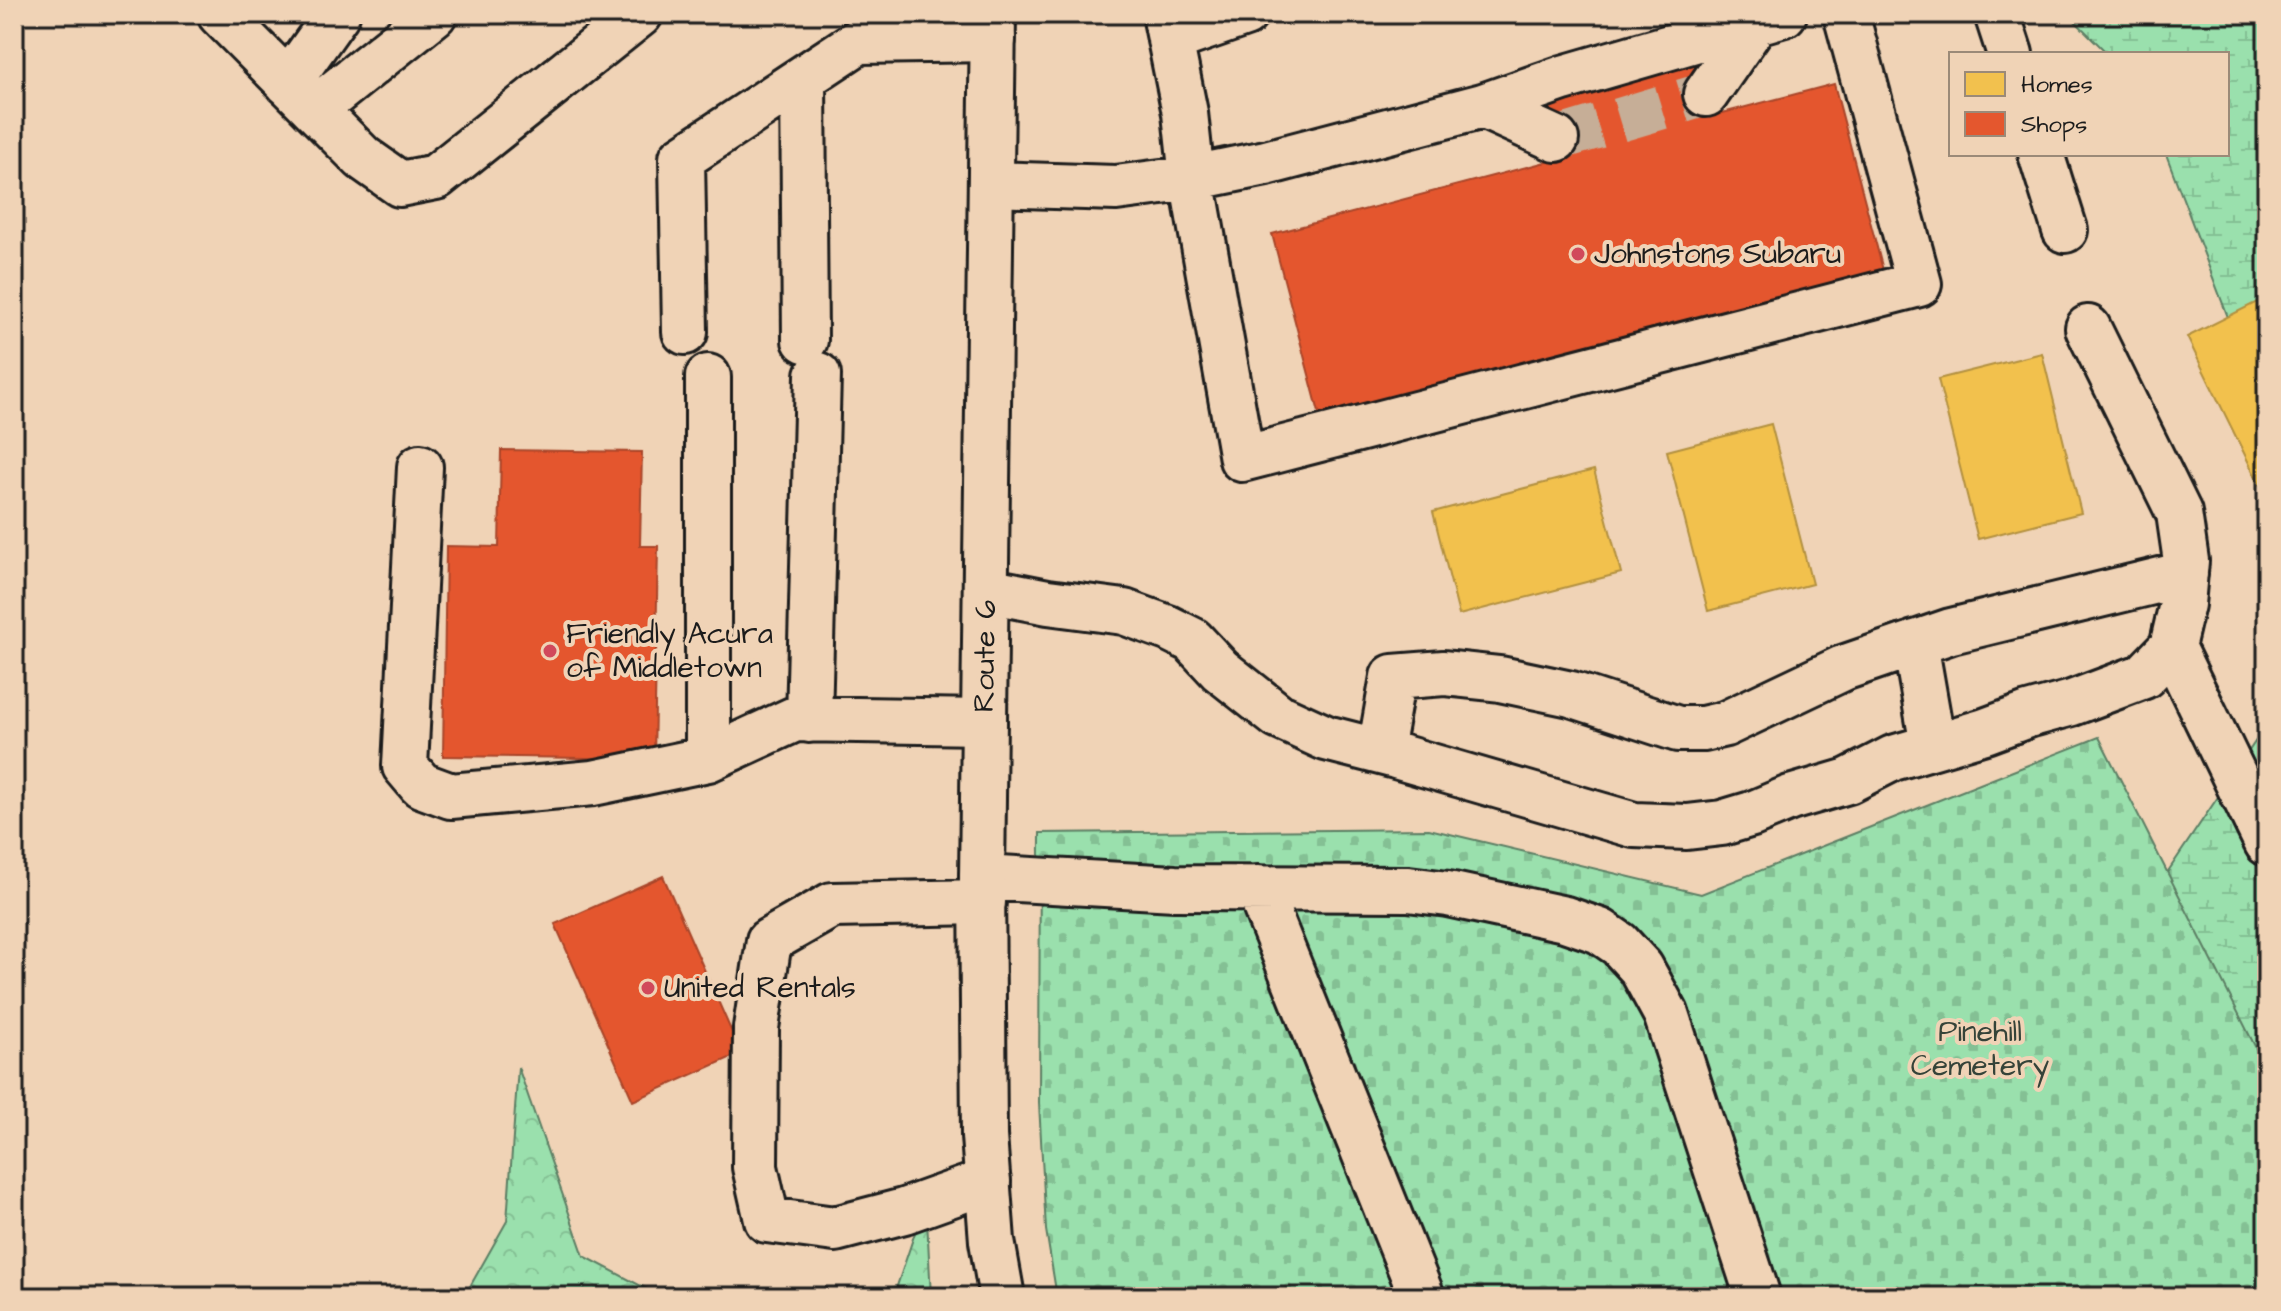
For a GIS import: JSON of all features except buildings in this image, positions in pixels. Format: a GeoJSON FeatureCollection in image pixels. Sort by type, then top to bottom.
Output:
{"type":"FeatureCollection","features":[{"type":"Feature","properties":{"kind":"main road"},"geometry":{"type":"LineString","coordinates":[[220,14],[363,158],[400,184],[436,177],[640,14]]}},
{"type":"Feature","properties":{"kind":"main road"},"geometry":{"type":"LineString","coordinates":[[301,96],[337,14]]}},
{"type":"Feature","properties":{"kind":"main road"},"geometry":{"type":"LineString","coordinates":[[301,96],[434,14]]}},
{"type":"Feature","properties":{"kind":"main road"},"geometry":{"type":"LineString","coordinates":[[1245,14],[1168,27],[1242,459],[1919,284],[1846,14]]}},
{"type":"Feature","properties":{"kind":"main road"},"geometry":{"type":"LineString","coordinates":[[1997,14],[2009,52]]}},
{"type":"Feature","properties":{"kind":"main road"},"geometry":{"type":"LineString","coordinates":[[991,184],[1116,188],[1192,178],[1266,163],[1483,106],[1563,78],[1771,17]]}},
{"type":"Feature","properties":{"kind":"main road"},"geometry":{"type":"LineString","coordinates":[[1706,94],[1771,17]]}},
{"type":"Feature","properties":{"kind":"main road"},"geometry":{"type":"LineString","coordinates":[[685,332],[682,158],[859,41],[993,26]]}},
{"type":"Feature","properties":{"kind":"main road","name":"Route 6"},"geometry":{"type":"LineString","coordinates":[[993,26],[982,889],[984,1136],[992,1241],[1002,1297]]}},
{"type":"Feature","properties":{"kind":"main road"},"geometry":{"type":"LineString","coordinates":[[803,79],[812,357],[809,720]]}},
{"type":"Feature","properties":{"kind":"main road"},"geometry":{"type":"LineString","coordinates":[[1483,106],[1556,139]]}},
{"type":"Feature","properties":{"kind":"main road"},"geometry":{"type":"LineString","coordinates":[[2042,156],[2065,230]]}},
{"type":"Feature","properties":{"kind":"main road"},"geometry":{"type":"LineString","coordinates":[[986,590],[1124,612],[1168,628],[1192,640],[1220,670],[1278,716],[1326,738],[1634,825],[1687,827],[1722,823],[1848,781],[1893,758],[2072,703],[2144,676],[2172,647],[2182,604],[2186,561],[2179,513],[2088,328]]}},
{"type":"Feature","properties":{"kind":"main road"},"geometry":{"type":"LineString","coordinates":[[708,377],[708,759]]}},
{"type":"Feature","properties":{"kind":"main road"},"geometry":{"type":"LineString","coordinates":[[420,467],[405,766],[421,785],[451,796],[593,783],[708,759],[795,719],[984,722]]}},
{"type":"Feature","properties":{"kind":"main road"},"geometry":{"type":"LineString","coordinates":[[1380,751],[1393,677],[1444,673],[1500,679],[1571,694],[1678,729],[1703,729],[1725,724],[1843,668],[1951,631],[2185,574]]}},
{"type":"Feature","properties":{"kind":"main road"},"geometry":{"type":"LineString","coordinates":[[1915,643],[1933,746]]}},
{"type":"Feature","properties":{"kind":"main road"},"geometry":{"type":"LineString","coordinates":[[2172,647],[2267,843]]}},
{"type":"Feature","properties":{"kind":"main road"},"geometry":{"type":"LineString","coordinates":[[1258,888],[1422,1297]]}},
{"type":"Feature","properties":{"kind":"main road"},"geometry":{"type":"LineString","coordinates":[[988,1181],[904,1211],[835,1229],[767,1220],[755,1167],[756,1028],[769,941],[832,905],[982,889],[1408,889],[1448,894],[1565,919],[1600,931],[1619,944],[1641,968],[1666,1014],[1758,1297]]}},
{"type":"Feature","properties":{"kind":"green space"},"geometry":{"type":"Polygon","coordinates":[[[2064,14],[2267,14],[2267,420],[2167,156],[2229,156],[2229,52],[2106,52],[2071,17],[2064,14]]]}},
{"type":"Feature","properties":{"kind":"green space"},"geometry":{"type":"Polygon","coordinates":[[[2267,724],[2267,1297],[2105,965],[2267,724]]]}},
{"type":"Feature","properties":{"kind":"green space","name":"Pinehill Cemetery"},"geometry":{"type":"Polygon","coordinates":[[[2099,737],[2267,1070],[2267,1297],[1057,1297],[1046,1230],[1039,1103],[1040,833],[1429,829],[1701,894],[2099,737]]]}},
{"type":"Feature","properties":{"kind":"green space"},"geometry":{"type":"Polygon","coordinates":[[[518,1067],[584,1256],[662,1297],[464,1297],[507,1221],[518,1067]]]}},
{"type":"Feature","properties":{"kind":"green space"},"geometry":{"type":"Polygon","coordinates":[[[926,1200],[931,1297],[870,1297],[897,1286],[926,1200]]]}},
{"type":"Feature","properties":{"kind":"tunnel"},"geometry":{"type":"LineString","coordinates":[[1556,139],[1706,94]]}},
{"type":"Feature","properties":{"kind":"place","name":"Johnstons Subaru"},"geometry":{"type":"Point","coordinates":[1578,254]}},
{"type":"Feature","properties":{"kind":"place","name":"Friendly Acura of Middletown"},"geometry":{"type":"Point","coordinates":[550,651]}},
{"type":"Feature","properties":{"kind":"place","name":"United Rentals"},"geometry":{"type":"Point","coordinates":[648,988]}}]}
